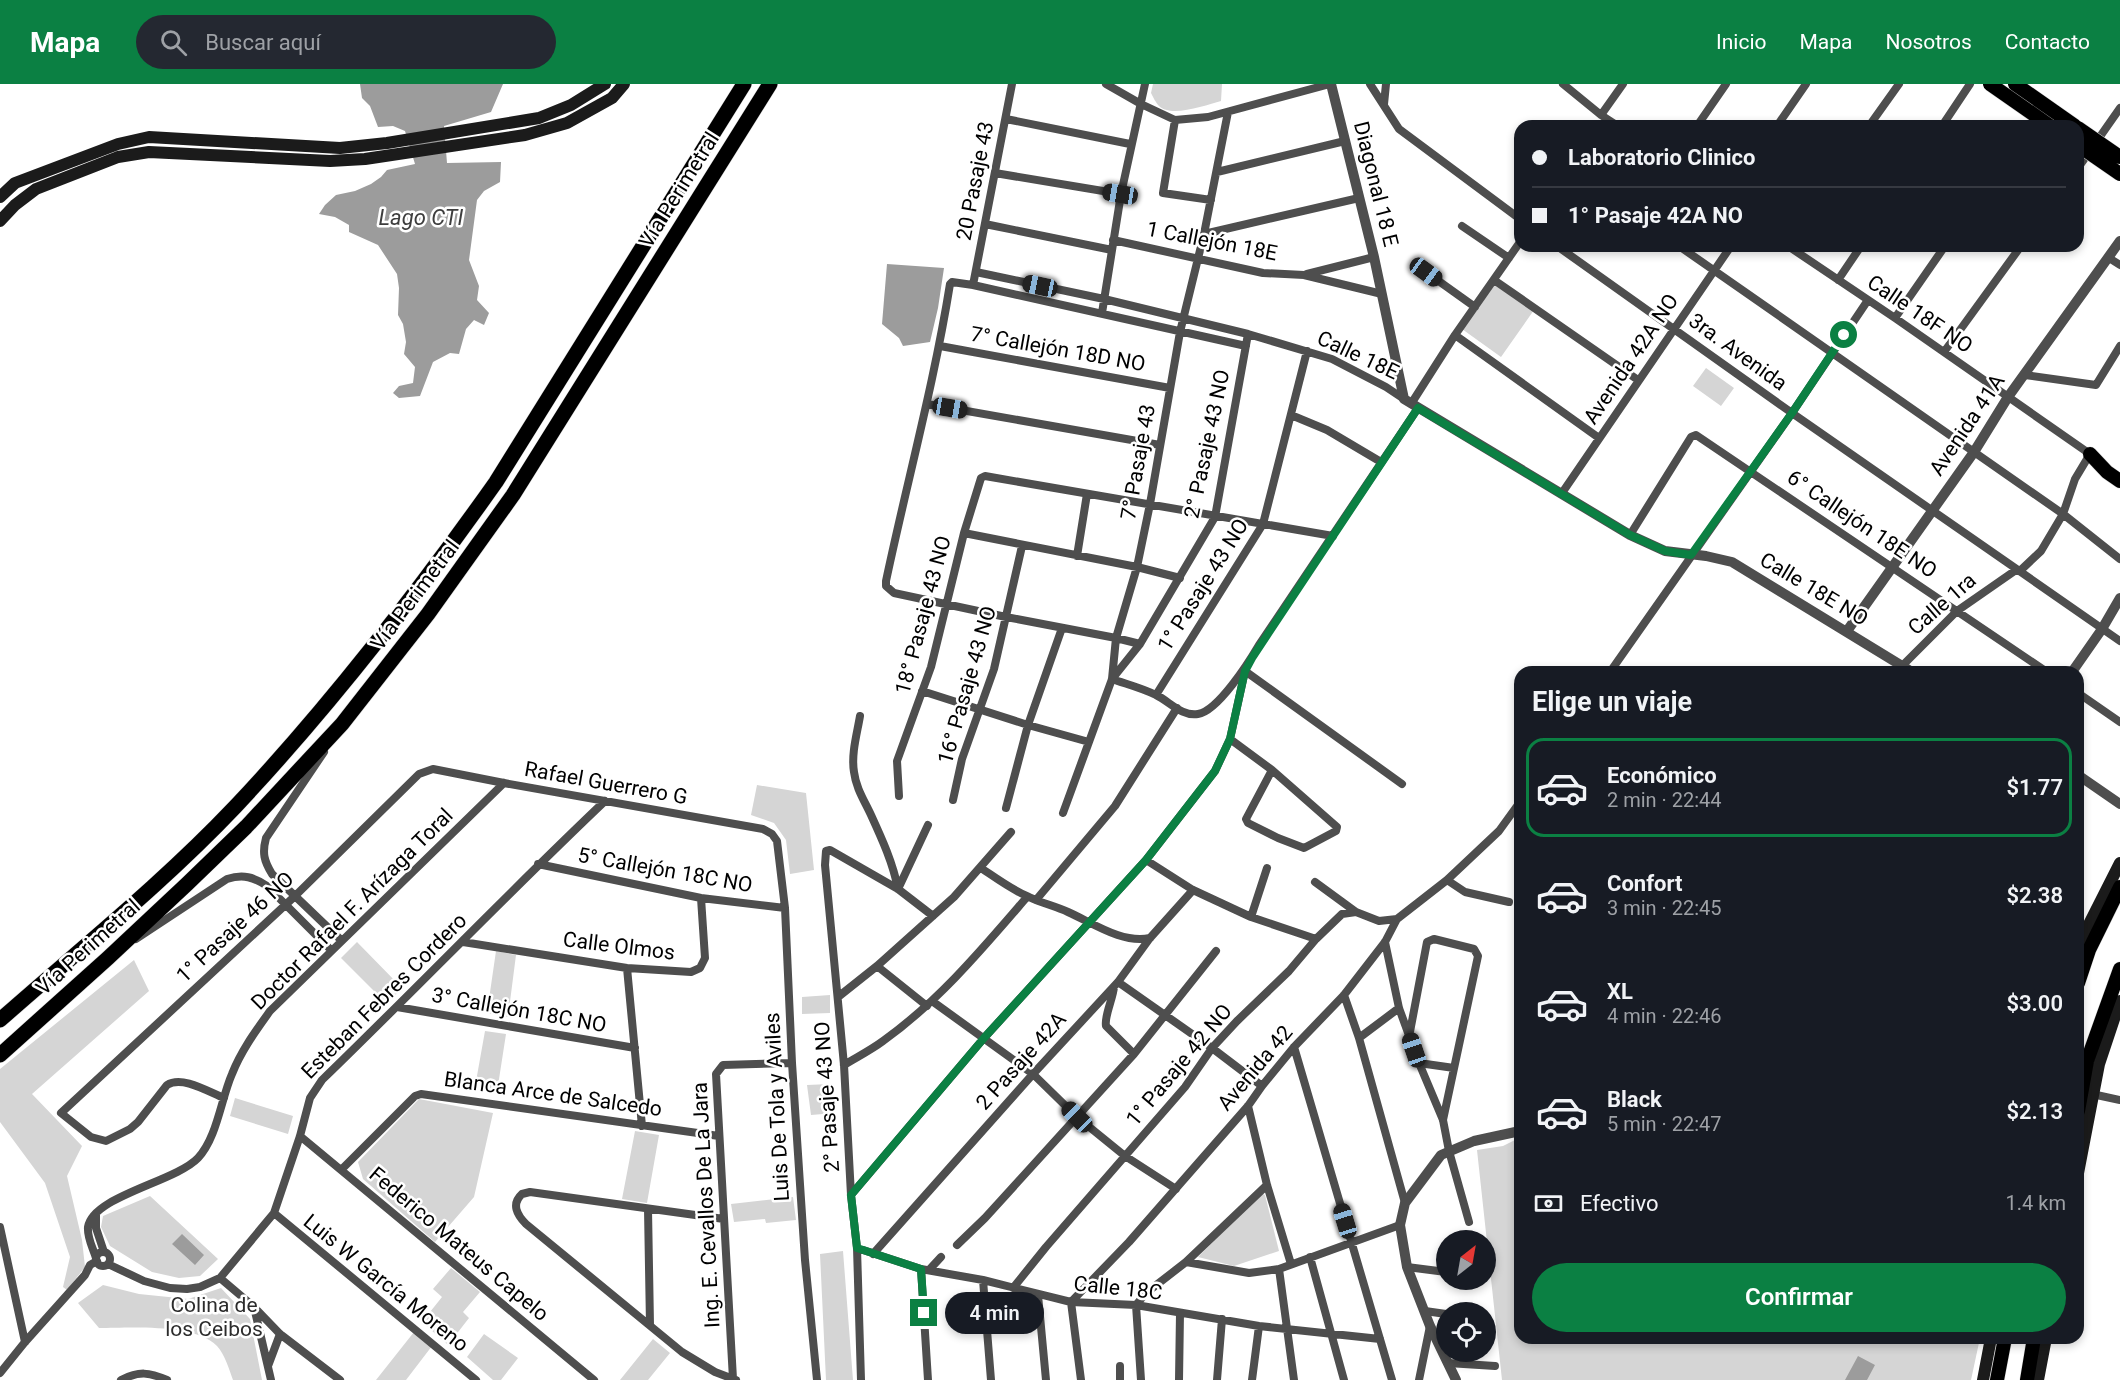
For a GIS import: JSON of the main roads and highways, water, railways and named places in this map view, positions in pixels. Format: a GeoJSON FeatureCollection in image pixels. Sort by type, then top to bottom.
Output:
{"type":"FeatureCollection","features":[{"type":"Feature","properties":{"kind":"highway","name":"Vía Perimetral"},"geometry":{"type":"LineString","coordinates":[[0,1020],[173,868],[234,807],[347,679],[452,544],[496,482],[744,84]]}},
{"type":"Feature","properties":{"kind":"highway","name":"Vía Perimetral"},"geometry":{"type":"LineString","coordinates":[[0,1054],[108,958],[246,827],[342,724],[435,604],[513,495],[770,84]]}},
{"type":"Feature","properties":{"kind":"main road"},"geometry":{"type":"LineString","coordinates":[[0,197],[15,183],[118,144],[149,137],[340,148],[387,143],[539,118],[571,105],[605,84]]}},
{"type":"Feature","properties":{"kind":"main road"},"geometry":{"type":"LineString","coordinates":[[0,221],[15,205],[36,189],[118,157],[149,152],[341,161],[387,156],[525,135],[567,123],[612,98],[624,84]]}},
{"type":"Feature","properties":{"kind":"main road"},"geometry":{"type":"LineString","coordinates":[[1990,84],[2041,120]]}},
{"type":"Feature","properties":{"kind":"main road"},"geometry":{"type":"LineString","coordinates":[[2018,91],[2065,120]]}},
{"type":"Feature","properties":{"kind":"main road"},"geometry":{"type":"LineString","coordinates":[[2084,132],[2120,157]]}},
{"type":"Feature","properties":{"kind":"main road"},"geometry":{"type":"LineString","coordinates":[[2084,149],[2120,174]]}},
{"type":"Feature","properties":{"kind":"main road"},"geometry":{"type":"LineString","coordinates":[[2120,474],[2091,455],[2107,472],[2120,481]]}},
{"type":"Feature","properties":{"kind":"main road"},"geometry":{"type":"LineString","coordinates":[[2084,934],[2120,863]]}},
{"type":"Feature","properties":{"kind":"main road"},"geometry":{"type":"LineString","coordinates":[[2084,963],[2120,887]]}},
{"type":"Feature","properties":{"kind":"main road"},"geometry":{"type":"LineString","coordinates":[[2084,1078],[2087,1061],[2120,969]]}},
{"type":"Feature","properties":{"kind":"main road"},"geometry":{"type":"LineString","coordinates":[[2084,1139],[2098,1064],[2120,1000]]}},
{"type":"Feature","properties":{"kind":"main road"},"geometry":{"type":"LineString","coordinates":[[1983,1380],[1990,1344]]}},
{"type":"Feature","properties":{"kind":"main road"},"geometry":{"type":"LineString","coordinates":[[1998,1380],[2004,1344]]}},
{"type":"Feature","properties":{"kind":"main road"},"geometry":{"type":"LineString","coordinates":[[2027,1380],[2033,1344]]}},
{"type":"Feature","properties":{"kind":"main road"},"geometry":{"type":"LineString","coordinates":[[2038,1380],[2045,1344]]}},
{"type":"Feature","properties":{"kind":"water","name":"Lago CTI"},"geometry":{"type":"Polygon","coordinates":[[[360,84],[503,84],[491,112],[444,126],[447,163],[501,162],[500,182],[484,191],[477,200],[469,260],[479,286],[477,300],[489,313],[484,325],[474,320],[466,329],[459,354],[450,353],[433,362],[420,396],[399,398],[393,393],[399,386],[413,383],[415,367],[404,354],[406,342],[403,324],[398,315],[397,274],[378,245],[349,232],[349,225],[335,217],[319,214],[336,195],[355,191],[371,184],[387,170],[415,164],[405,131],[393,126],[378,127],[370,106],[362,98],[360,84]]]}},
{"type":"Feature","properties":{"kind":"water"},"geometry":{"type":"Polygon","coordinates":[[[887,264],[944,268],[930,342],[903,346],[899,338],[882,324],[887,264]]]}},
{"type":"Feature","properties":{"kind":"water"},"geometry":{"type":"Polygon","coordinates":[[[182,1234],[204,1255],[195,1265],[172,1244],[182,1234]]]}},
{"type":"Feature","properties":{"kind":"water"},"geometry":{"type":"Polygon","coordinates":[[[1858,1356],[1875,1365],[1867,1380],[1845,1380],[1858,1356]]]}},
{"type":"Feature","properties":{"kind":"park label","name":"Colina de los Ceibos"},"geometry":{"type":"Point","coordinates":[214,1317]}}]}
